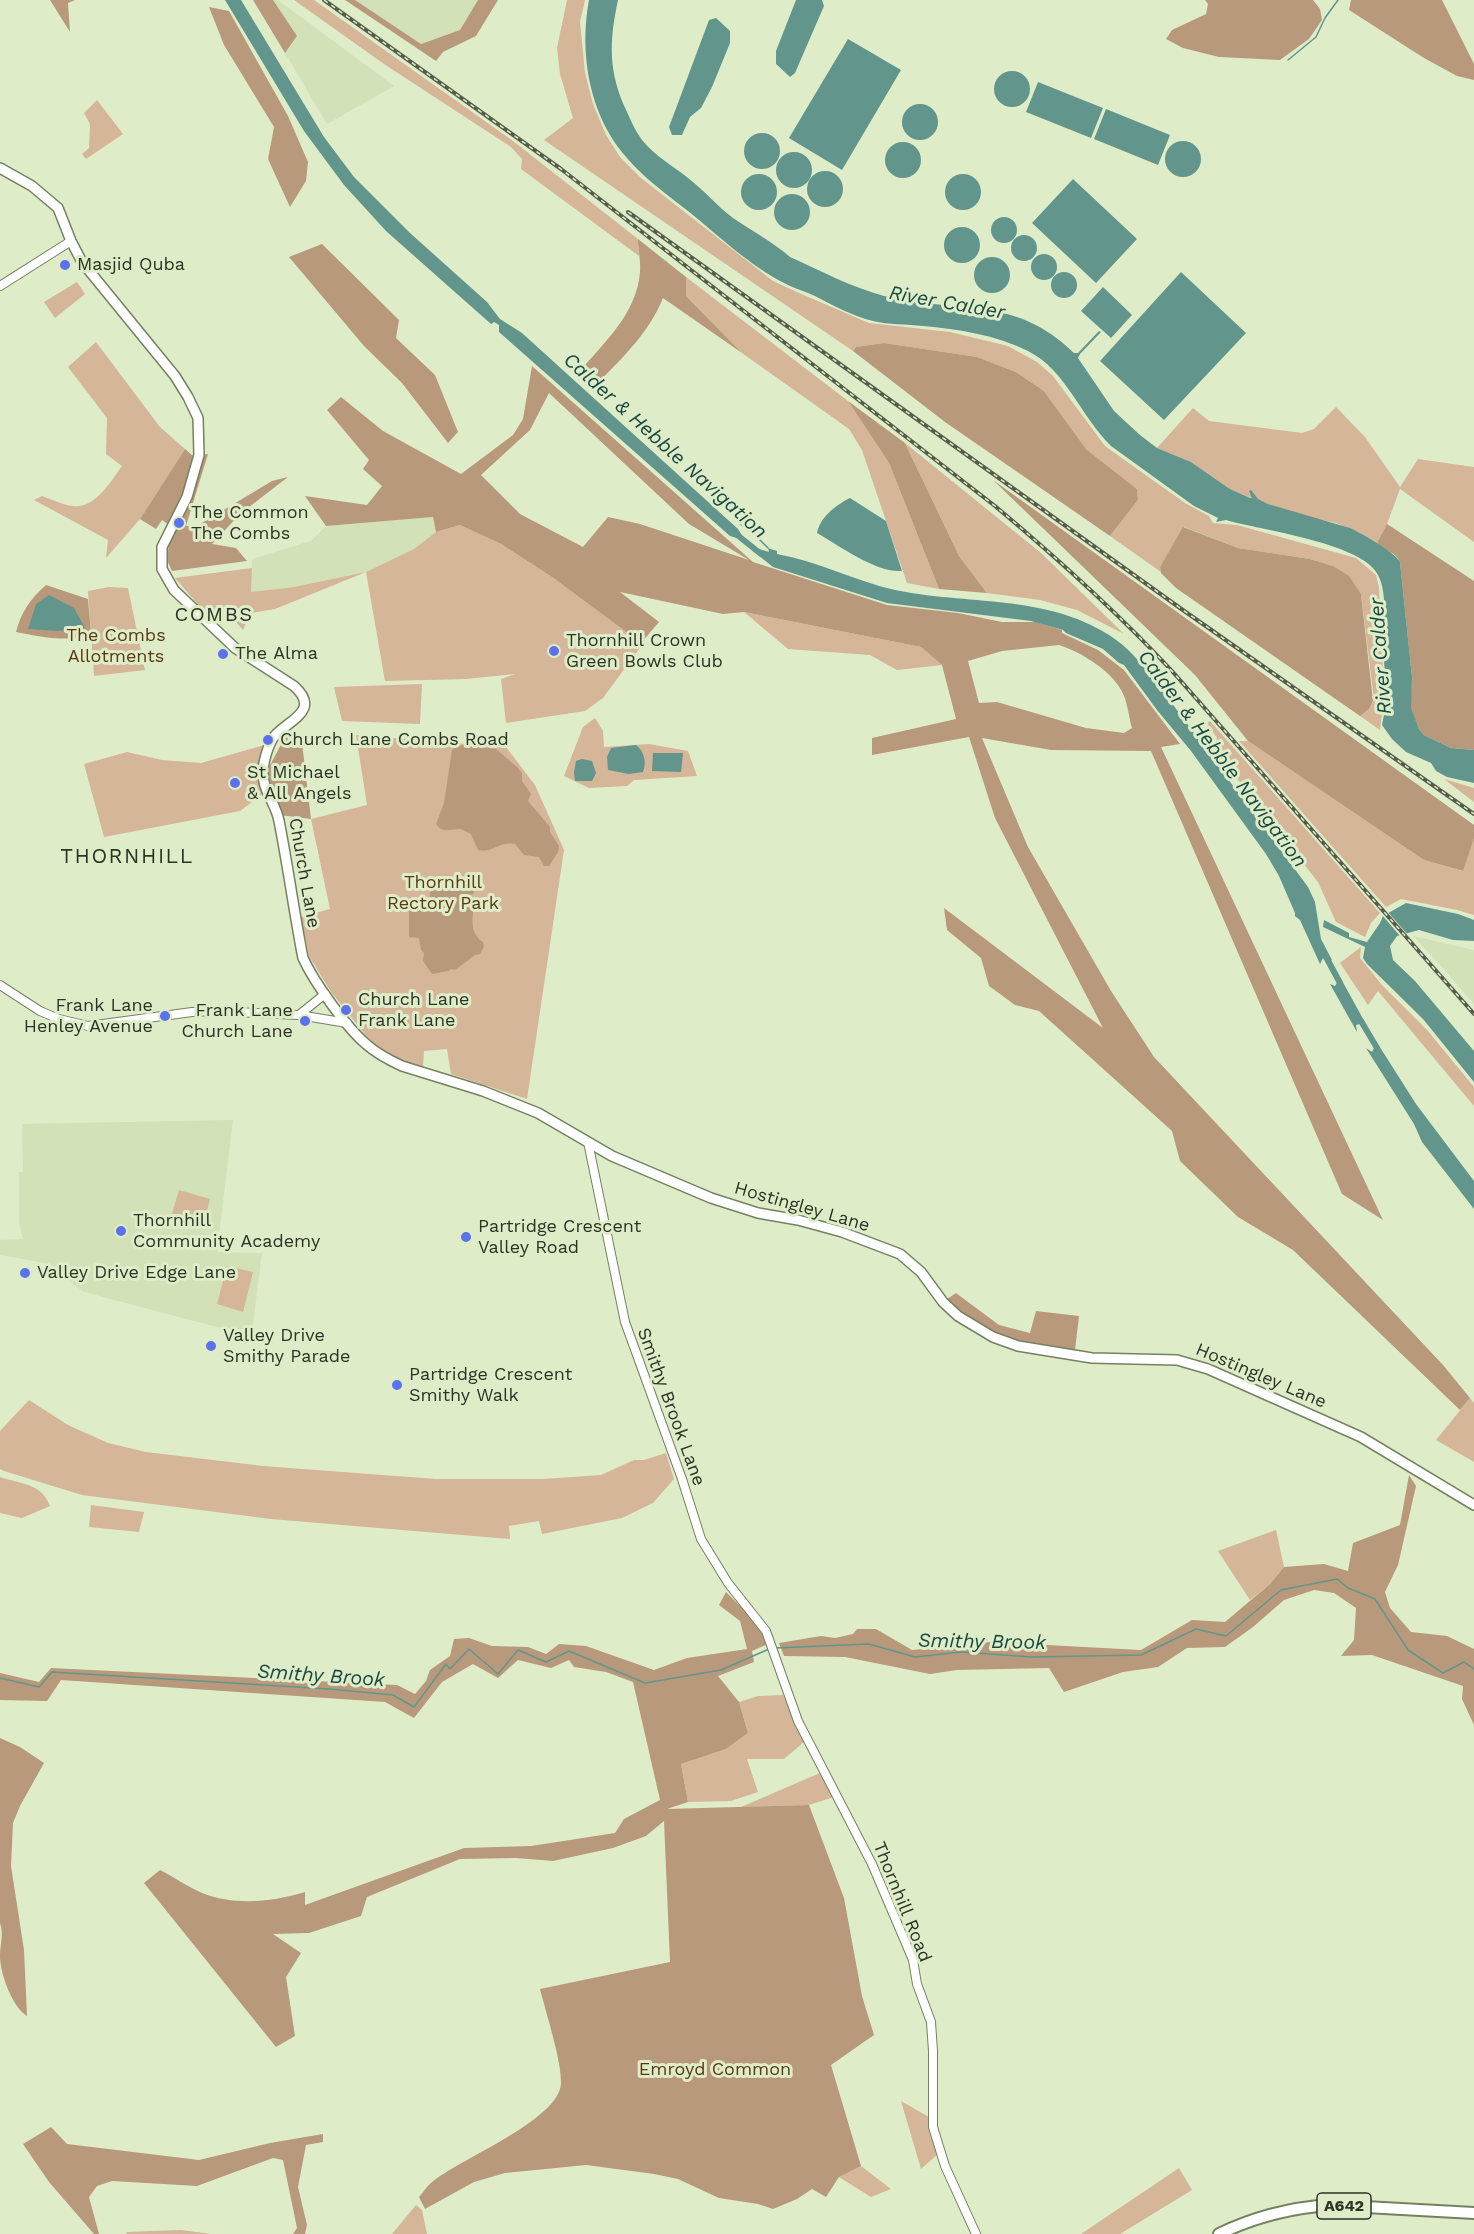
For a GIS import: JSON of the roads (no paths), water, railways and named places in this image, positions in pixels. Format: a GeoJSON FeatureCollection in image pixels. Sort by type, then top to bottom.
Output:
{"type":"FeatureCollection","features":[{"type":"Feature","properties":{"kind":"highway","name":"A642"},"geometry":{"type":"LineString","coordinates":[[1219,2234],[1258,2217],[1305,2207],[1329,2205],[1474,2213]]}},
{"type":"Feature","properties":{"kind":"main road"},"geometry":{"type":"LineString","coordinates":[[0,168],[32,186],[58,208],[71,241]]}},
{"type":"Feature","properties":{"kind":"main road","name":"Church Lane"},"geometry":{"type":"LineString","coordinates":[[71,241],[82,262],[96,281],[175,376],[198,418],[199,455],[187,497],[162,547],[162,569],[174,590],[236,648],[299,690],[304,703],[301,716],[274,738],[263,766],[263,777],[279,821],[303,958],[311,977],[365,1044],[402,1066]]}},
{"type":"Feature","properties":{"kind":"main road","name":"Hostingley Lane"},"geometry":{"type":"LineString","coordinates":[[402,1066],[483,1091],[538,1113],[638,1168],[711,1198],[758,1213],[798,1220],[842,1232],[900,1254],[921,1272],[943,1302],[957,1316],[993,1337],[1018,1346],[1092,1358],[1177,1360],[1208,1369],[1361,1437],[1474,1505]]}},
{"type":"Feature","properties":{"kind":"street"},"geometry":{"type":"LineString","coordinates":[[0,286],[71,241]]}},
{"type":"Feature","properties":{"kind":"street"},"geometry":{"type":"LineString","coordinates":[[0,985],[40,1011],[58,1019],[88,1026],[192,1012],[299,1015],[349,1026]]}},
{"type":"Feature","properties":{"kind":"street"},"geometry":{"type":"LineString","coordinates":[[299,1015],[325,994]]}},
{"type":"Feature","properties":{"kind":"street","name":"Smithy Brook Lane"},"geometry":{"type":"LineString","coordinates":[[588,1142],[625,1322],[682,1479],[701,1539],[728,1583],[764,1627],[778,1661]]}},
{"type":"Feature","properties":{"kind":"street","name":"Thornhill Road"},"geometry":{"type":"LineString","coordinates":[[778,1661],[798,1721],[872,1864],[913,1960],[930,2022],[933,2051],[932,2110],[935,2137],[945,2166],[976,2234]]}},
{"type":"Feature","properties":{"kind":"water"},"geometry":{"type":"Polygon","coordinates":[[[225,0],[241,0],[324,137],[354,177],[410,233],[487,302],[500,319],[522,333],[738,529],[743,537],[740,539],[730,536],[499,332],[499,325],[494,322],[491,324],[386,231],[344,185],[304,131],[225,0]]]}},
{"type":"Feature","properties":{"kind":"water","name":"River Calder"},"geometry":{"type":"Polygon","coordinates":[[[589,0],[618,0],[612,43],[613,70],[621,97],[640,137],[647,146],[694,183],[733,218],[770,241],[790,257],[884,296],[1006,314],[1029,322],[1052,334],[1074,353],[1078,353],[1099,331],[1101,332],[1078,358],[1114,411],[1157,448],[1191,462],[1230,489],[1250,498],[1252,498],[1249,491],[1251,490],[1258,499],[1268,504],[1350,528],[1392,553],[1400,562],[1412,677],[1411,708],[1419,729],[1424,735],[1451,748],[1474,750],[1474,783],[1447,777],[1436,771],[1431,763],[1406,752],[1392,739],[1382,725],[1387,693],[1383,649],[1384,599],[1378,575],[1369,564],[1353,554],[1309,539],[1226,520],[1216,522],[1218,518],[1194,506],[1111,446],[1053,370],[1028,351],[1003,341],[963,331],[891,324],[866,319],[789,286],[760,269],[653,184],[622,153],[599,113],[587,66],[585,33],[589,0]]]}},
{"type":"Feature","properties":{"kind":"water"},"geometry":{"type":"Polygon","coordinates":[[[796,0],[822,0],[824,6],[795,73],[790,77],[776,64],[776,51],[796,0]]]}},
{"type":"Feature","properties":{"kind":"water"},"geometry":{"type":"Polygon","coordinates":[[[716,18],[730,31],[730,43],[701,108],[690,117],[682,135],[672,135],[669,127],[709,20],[716,18]]]}},
{"type":"Feature","properties":{"kind":"water"},"geometry":{"type":"Polygon","coordinates":[[[848,39],[901,70],[842,170],[789,138],[848,39]]]}},
{"type":"Feature","properties":{"kind":"water"},"geometry":{"type":"Polygon","coordinates":[[[1012,71],[1024,77],[1030,89],[1024,101],[1012,107],[1000,101],[994,89],[1000,77],[1012,71]]]}},
{"type":"Feature","properties":{"kind":"water"},"geometry":{"type":"Polygon","coordinates":[[[1038,82],[1103,108],[1091,138],[1026,112],[1038,82]]]}},
{"type":"Feature","properties":{"kind":"water"},"geometry":{"type":"Polygon","coordinates":[[[920,104],[932,110],[938,122],[932,134],[920,140],[908,134],[902,122],[908,110],[920,104]]]}},
{"type":"Feature","properties":{"kind":"water"},"geometry":{"type":"Polygon","coordinates":[[[1106,109],[1170,135],[1158,165],[1094,139],[1106,109]]]}},
{"type":"Feature","properties":{"kind":"water"},"geometry":{"type":"Polygon","coordinates":[[[762,133],[774,139],[780,151],[774,163],[762,169],[750,163],[744,151],[750,139],[762,133]]]}},
{"type":"Feature","properties":{"kind":"water"},"geometry":{"type":"Polygon","coordinates":[[[1183,141],[1195,147],[1201,159],[1195,171],[1183,177],[1171,171],[1165,159],[1171,147],[1183,141]]]}},
{"type":"Feature","properties":{"kind":"water"},"geometry":{"type":"Polygon","coordinates":[[[903,142],[915,148],[921,160],[915,172],[903,178],[891,172],[885,160],[891,148],[903,142]]]}},
{"type":"Feature","properties":{"kind":"water"},"geometry":{"type":"Polygon","coordinates":[[[794,152],[806,158],[812,170],[806,182],[794,188],[782,182],[776,170],[782,158],[794,152]]]}},
{"type":"Feature","properties":{"kind":"water"},"geometry":{"type":"Polygon","coordinates":[[[825,171],[837,177],[843,189],[837,201],[825,207],[813,201],[807,189],[813,177],[825,171]]]}},
{"type":"Feature","properties":{"kind":"water"},"geometry":{"type":"Polygon","coordinates":[[[759,174],[771,180],[777,192],[771,204],[759,210],[747,204],[741,192],[747,180],[759,174]]]}},
{"type":"Feature","properties":{"kind":"water"},"geometry":{"type":"Polygon","coordinates":[[[963,174],[975,180],[981,192],[975,204],[963,210],[951,204],[945,192],[951,180],[963,174]]]}},
{"type":"Feature","properties":{"kind":"water"},"geometry":{"type":"Polygon","coordinates":[[[1073,179],[1137,239],[1096,283],[1032,223],[1073,179]]]}},
{"type":"Feature","properties":{"kind":"water"},"geometry":{"type":"Polygon","coordinates":[[[792,194],[804,200],[810,212],[804,224],[792,230],[780,224],[774,212],[780,200],[792,194]]]}},
{"type":"Feature","properties":{"kind":"water"},"geometry":{"type":"Polygon","coordinates":[[[1004,217],[1013,221],[1017,230],[1013,239],[1004,243],[995,239],[991,230],[995,221],[1004,217]]]}},
{"type":"Feature","properties":{"kind":"water"},"geometry":{"type":"Polygon","coordinates":[[[962,227],[974,233],[980,245],[974,257],[962,263],[950,257],[944,245],[950,233],[962,227]]]}},
{"type":"Feature","properties":{"kind":"water"},"geometry":{"type":"Polygon","coordinates":[[[1024,235],[1033,239],[1037,248],[1033,257],[1024,261],[1015,257],[1011,248],[1015,239],[1024,235]]]}},
{"type":"Feature","properties":{"kind":"water"},"geometry":{"type":"Polygon","coordinates":[[[1044,254],[1053,258],[1057,267],[1053,276],[1044,280],[1035,276],[1031,267],[1035,258],[1044,254]]]}},
{"type":"Feature","properties":{"kind":"water"},"geometry":{"type":"Polygon","coordinates":[[[992,257],[1004,263],[1010,275],[1004,287],[992,293],[980,287],[974,275],[980,263],[992,257]]]}},
{"type":"Feature","properties":{"kind":"water"},"geometry":{"type":"Polygon","coordinates":[[[1064,272],[1073,276],[1077,285],[1073,294],[1064,298],[1055,294],[1051,285],[1055,276],[1064,272]]]}},
{"type":"Feature","properties":{"kind":"water"},"geometry":{"type":"Polygon","coordinates":[[[1181,272],[1246,333],[1164,420],[1100,361],[1181,272]]]}},
{"type":"Feature","properties":{"kind":"water"},"geometry":{"type":"Polygon","coordinates":[[[1103,287],[1132,315],[1111,338],[1081,311],[1103,287]]]}},
{"type":"Feature","properties":{"kind":"water"},"geometry":{"type":"Polygon","coordinates":[[[850,498],[886,521],[902,571],[881,568],[817,533],[821,522],[829,512],[850,498]]]}},
{"type":"Feature","properties":{"kind":"water"},"geometry":{"type":"Polygon","coordinates":[[[756,548],[769,552],[768,548],[777,551],[777,554],[807,561],[895,590],[1005,603],[1059,613],[1084,622],[1116,639],[1154,679],[1308,887],[1315,902],[1321,939],[1332,960],[1328,962],[1323,958],[1320,964],[1300,920],[1295,916],[1279,876],[1266,854],[1191,751],[1124,665],[1103,649],[1063,630],[1031,621],[887,603],[773,567],[753,551],[756,548]]]}},
{"type":"Feature","properties":{"kind":"water"},"geometry":{"type":"Polygon","coordinates":[[[49,595],[74,608],[85,628],[58,631],[28,629],[36,604],[49,595]]]}},
{"type":"Feature","properties":{"kind":"water"},"geometry":{"type":"Polygon","coordinates":[[[636,745],[644,757],[643,772],[629,774],[608,770],[607,757],[611,748],[636,745]]]}},
{"type":"Feature","properties":{"kind":"water"},"geometry":{"type":"Polygon","coordinates":[[[653,753],[683,753],[681,772],[652,771],[653,753]]]}},
{"type":"Feature","properties":{"kind":"water"},"geometry":{"type":"Polygon","coordinates":[[[582,759],[592,761],[596,773],[592,781],[575,781],[576,761],[582,759]]]}},
{"type":"Feature","properties":{"kind":"water"},"geometry":{"type":"Polygon","coordinates":[[[1406,903],[1458,914],[1474,920],[1474,941],[1453,940],[1419,930],[1397,936],[1390,946],[1393,960],[1415,981],[1474,1051],[1474,1082],[1423,1019],[1367,964],[1363,958],[1365,947],[1323,927],[1324,920],[1349,933],[1349,937],[1367,942],[1383,916],[1406,903]]]}},
{"type":"Feature","properties":{"kind":"water"},"geometry":{"type":"Polygon","coordinates":[[[1340,977],[1367,1026],[1362,1028],[1360,1024],[1356,1025],[1357,1032],[1330,984],[1335,986],[1336,979],[1340,977]]]}},
{"type":"Feature","properties":{"kind":"water"},"geometry":{"type":"Polygon","coordinates":[[[1376,1041],[1416,1104],[1474,1181],[1474,1209],[1422,1142],[1414,1124],[1366,1048],[1372,1052],[1374,1048],[1372,1044],[1376,1041]]]}},
{"type":"Feature","properties":{"kind":"waterway"},"geometry":{"type":"LineString","coordinates":[[1288,60],[1316,37],[1325,18],[1338,0]]}},
{"type":"Feature","properties":{"kind":"waterway"},"geometry":{"type":"LineString","coordinates":[[740,524],[768,548]]}},
{"type":"Feature","properties":{"kind":"waterway","name":"Calder & Hebble Navigation"},"geometry":{"type":"LineString","coordinates":[[736,534],[761,554]]}},
{"type":"Feature","properties":{"kind":"waterway","name":"Calder & Hebble Navigation"},"geometry":{"type":"LineString","coordinates":[[1325,955],[1340,983]]}},
{"type":"Feature","properties":{"kind":"waterway","name":"Calder & Hebble Navigation"},"geometry":{"type":"LineString","coordinates":[[1361,1021],[1377,1048]]}},
{"type":"Feature","properties":{"kind":"waterway","name":"Smithy Brook"},"geometry":{"type":"LineString","coordinates":[[774,1648],[869,1644],[915,1657],[961,1652],[1031,1657],[1141,1655],[1196,1629],[1226,1636],[1281,1590],[1337,1579],[1348,1588],[1375,1599],[1408,1650],[1443,1673],[1464,1662],[1474,1669]]}},
{"type":"Feature","properties":{"kind":"waterway","name":"Smithy Brook"},"geometry":{"type":"LineString","coordinates":[[0,1678],[39,1687],[52,1672],[329,1689],[393,1695],[414,1707],[446,1664],[450,1669],[469,1649],[498,1674],[518,1650],[546,1662],[569,1651],[645,1683],[721,1670],[769,1649]]}},
{"type":"Feature","properties":{"kind":"railway"},"geometry":{"type":"LineString","coordinates":[[324,0],[561,169],[995,506],[1041,545],[1172,671],[1474,1014]]}},
{"type":"Feature","properties":{"kind":"railway"},"geometry":{"type":"LineString","coordinates":[[628,212],[1180,608],[1474,814]]}},
{"type":"Feature","properties":{"kind":"place","name":"Masjid Quba"},"geometry":{"type":"Point","coordinates":[65,265]}},
{"type":"Feature","properties":{"kind":"place","name":"The Common The Combs"},"geometry":{"type":"Point","coordinates":[179,523]}},
{"type":"Feature","properties":{"kind":"place","name":"Thornhill Crown Green Bowls Club"},"geometry":{"type":"Point","coordinates":[554,651]}},
{"type":"Feature","properties":{"kind":"place","name":"The Alma"},"geometry":{"type":"Point","coordinates":[223,654]}},
{"type":"Feature","properties":{"kind":"place","name":"Church Lane Combs Road"},"geometry":{"type":"Point","coordinates":[268,740]}},
{"type":"Feature","properties":{"kind":"place","name":"St Michael & All Angels"},"geometry":{"type":"Point","coordinates":[235,783]}},
{"type":"Feature","properties":{"kind":"place","name":"Church Lane Frank Lane"},"geometry":{"type":"Point","coordinates":[346,1010]}},
{"type":"Feature","properties":{"kind":"place","name":"Frank Lane Henley Avenue"},"geometry":{"type":"Point","coordinates":[165,1016]}},
{"type":"Feature","properties":{"kind":"place","name":"Frank Lane Church Lane"},"geometry":{"type":"Point","coordinates":[305,1021]}},
{"type":"Feature","properties":{"kind":"place","name":"Thornhill Community Academy"},"geometry":{"type":"Point","coordinates":[121,1231]}},
{"type":"Feature","properties":{"kind":"place","name":"Partridge Crescent Valley Road"},"geometry":{"type":"Point","coordinates":[466,1237]}},
{"type":"Feature","properties":{"kind":"place","name":"Valley Drive Edge Lane"},"geometry":{"type":"Point","coordinates":[25,1273]}},
{"type":"Feature","properties":{"kind":"place","name":"Valley Drive Smithy Parade"},"geometry":{"type":"Point","coordinates":[211,1346]}},
{"type":"Feature","properties":{"kind":"place","name":"Partridge Crescent Smithy Walk"},"geometry":{"type":"Point","coordinates":[397,1385]}},
{"type":"Feature","properties":{"kind":"district","name":"COMBS"},"geometry":{"type":"Point","coordinates":[214,615]}},
{"type":"Feature","properties":{"kind":"district","name":"THORNHILL"},"geometry":{"type":"Point","coordinates":[127,857]}},
{"type":"Feature","properties":{"kind":"park label","name":"The Combs Allotments"},"geometry":{"type":"Point","coordinates":[116,646]}},
{"type":"Feature","properties":{"kind":"park label","name":"Thornhill Rectory Park"},"geometry":{"type":"Point","coordinates":[443,893]}},
{"type":"Feature","properties":{"kind":"park label","name":"Emroyd Common"},"geometry":{"type":"Point","coordinates":[715,2070]}}]}
